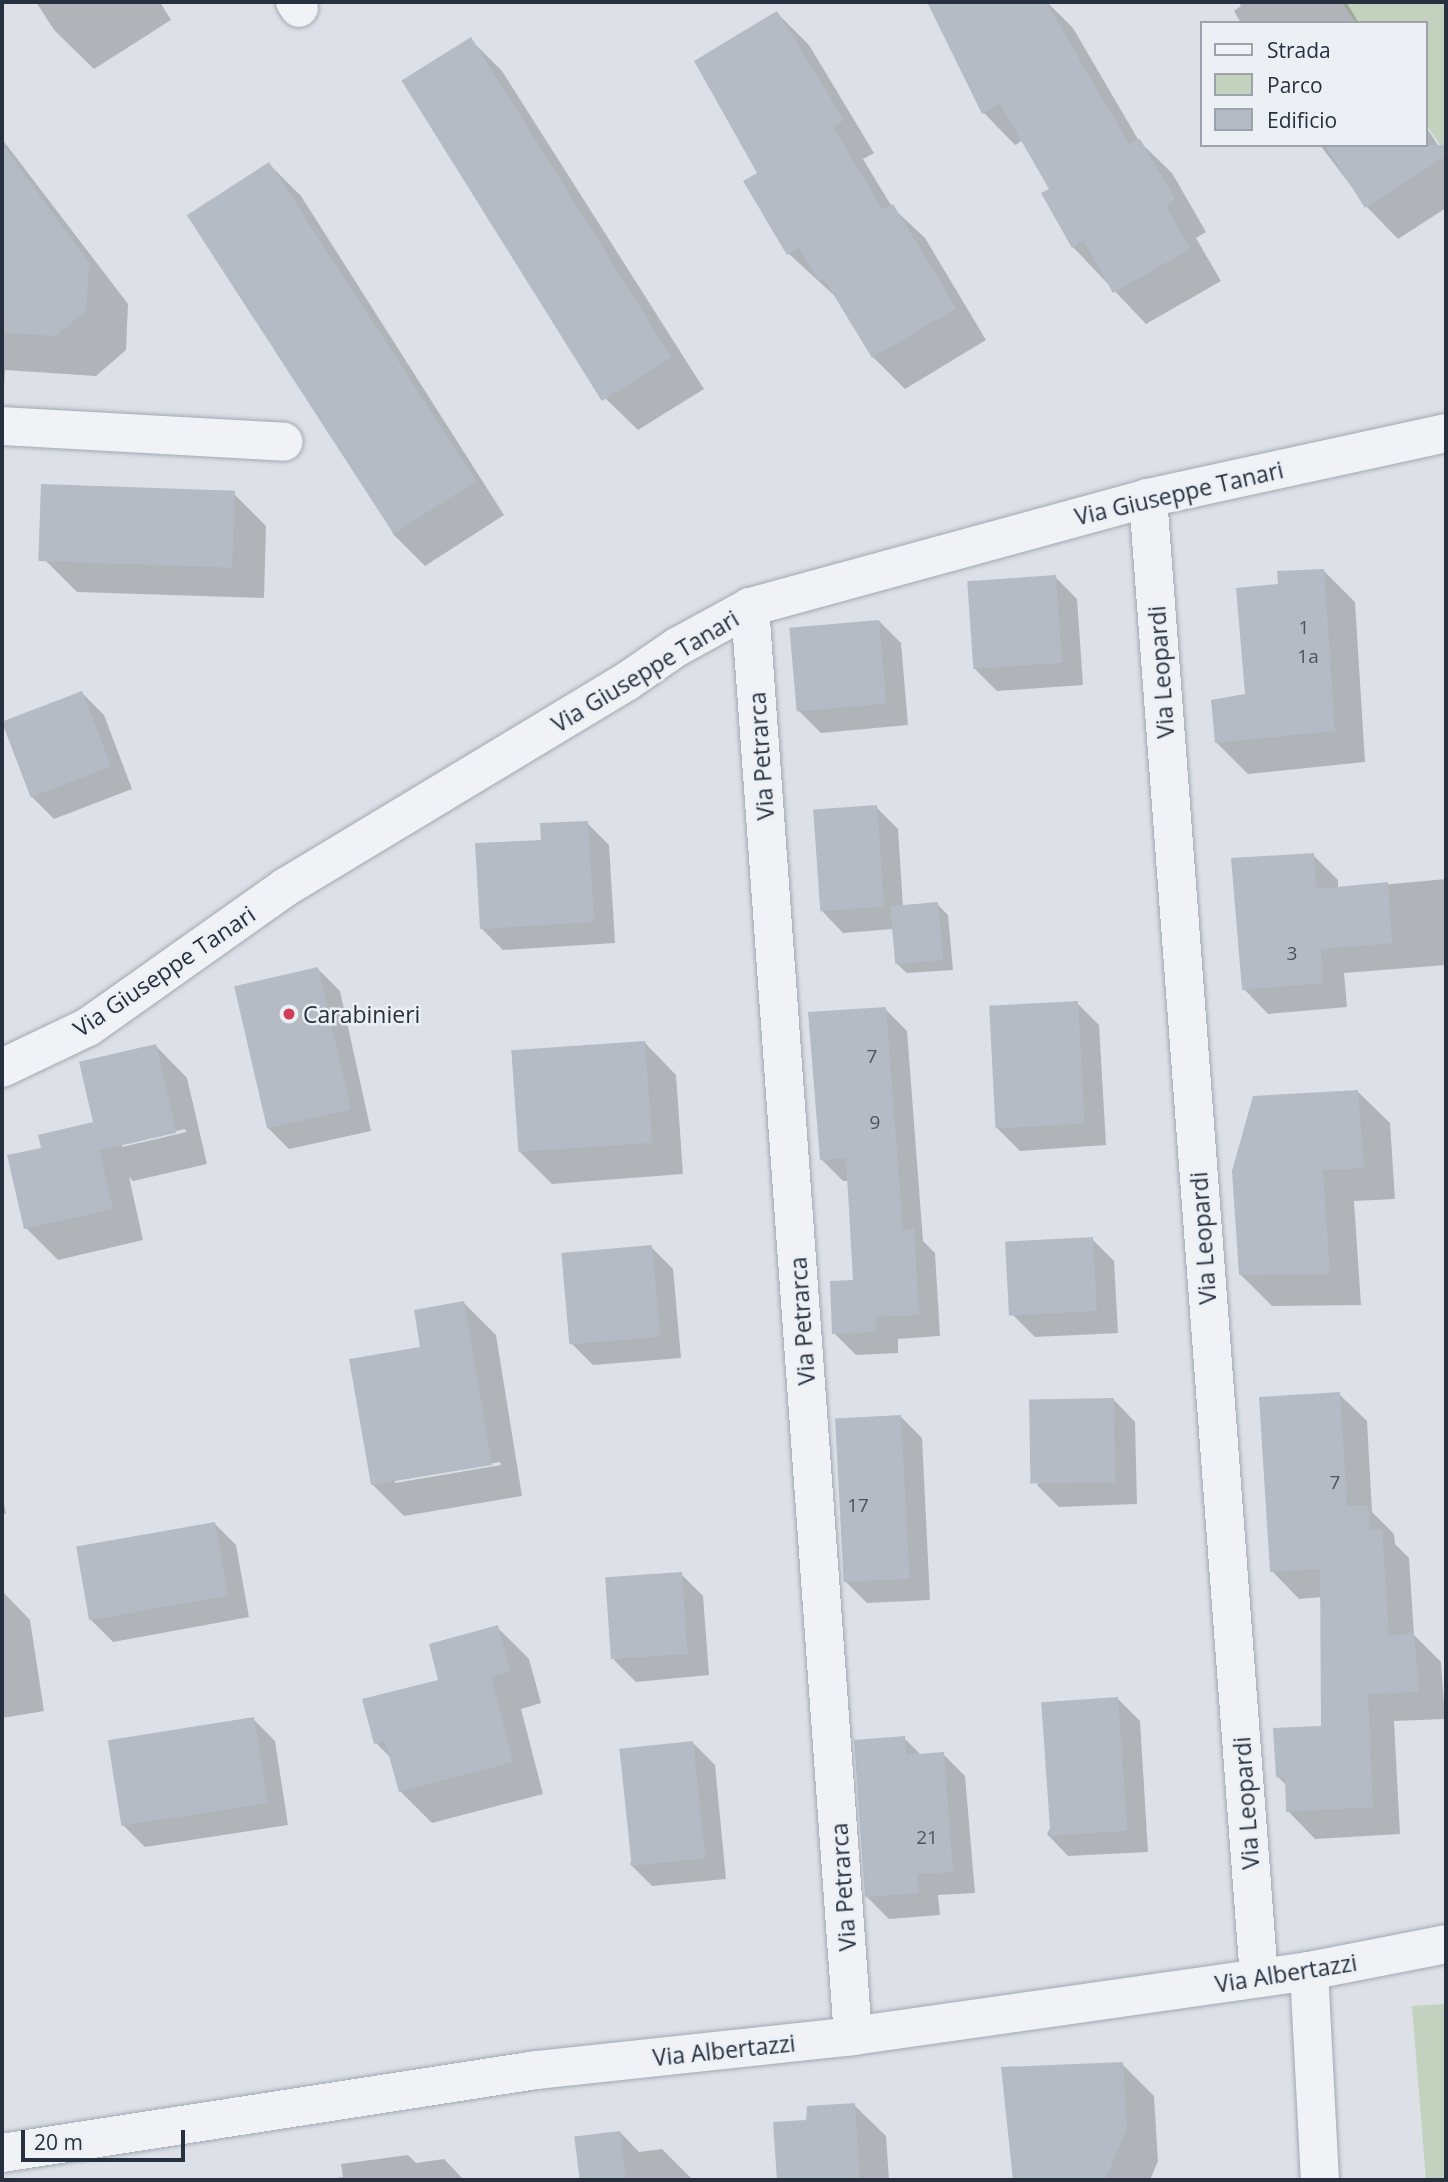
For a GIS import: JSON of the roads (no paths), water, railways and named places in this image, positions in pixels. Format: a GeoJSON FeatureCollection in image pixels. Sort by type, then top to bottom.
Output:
{"type":"FeatureCollection","features":[{"type":"Feature","properties":{"kind":"street"},"geometry":{"type":"LineString","coordinates":[[2,426],[284,442]]}},
{"type":"Feature","properties":{"kind":"street","name":"Via Giuseppe Tanari"},"geometry":{"type":"LineString","coordinates":[[2,1068],[88,1027],[286,887],[626,682],[677,647],[750,607],[1148,498],[1446,433]]}},
{"type":"Feature","properties":{"kind":"street","name":"Via Leopardi"},"geometry":{"type":"LineString","coordinates":[[1148,498],[1259,1978]]}},
{"type":"Feature","properties":{"kind":"street","name":"Via Petrarca"},"geometry":{"type":"LineString","coordinates":[[750,607],[853,2036]]}},
{"type":"Feature","properties":{"kind":"street","name":"Via Albertazzi"},"geometry":{"type":"LineString","coordinates":[[2,2153],[536,2070],[853,2036],[1309,1971],[1446,1944]]}},
{"type":"Feature","properties":{"kind":"street"},"geometry":{"type":"LineString","coordinates":[[1309,1971],[1320,2180]]}},
{"type":"Feature","properties":{"kind":"place","name":"Carabinieri"},"geometry":{"type":"Point","coordinates":[289,1014]}}]}
